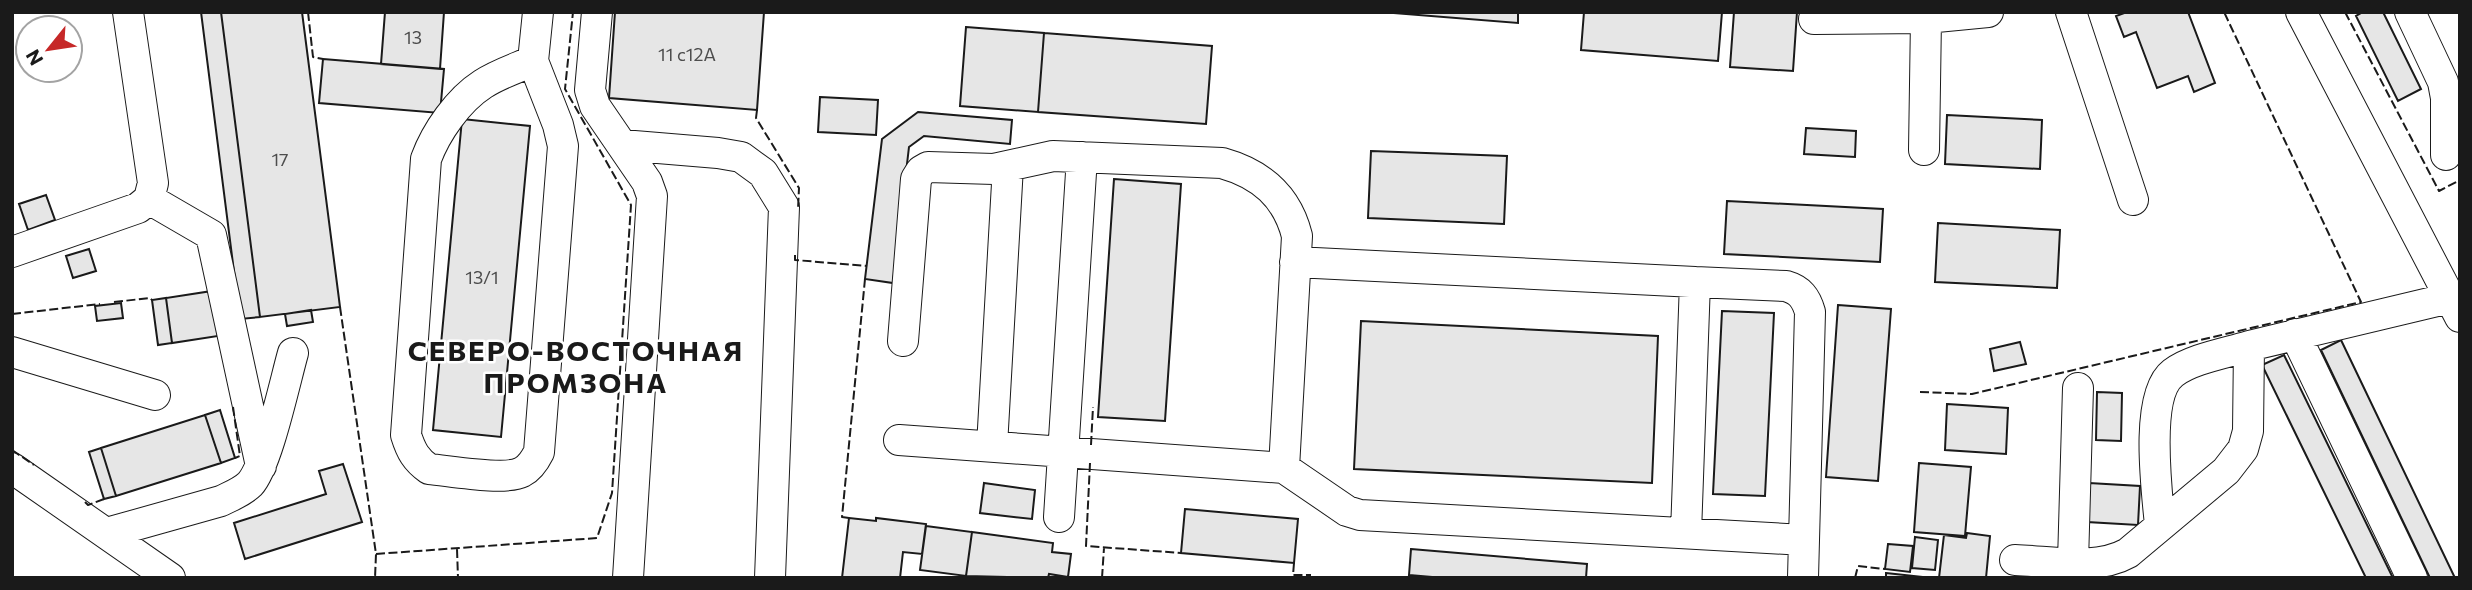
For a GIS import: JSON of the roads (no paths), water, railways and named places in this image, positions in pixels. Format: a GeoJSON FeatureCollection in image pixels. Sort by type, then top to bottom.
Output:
{"type":"FeatureCollection","features":[{"type":"Feature","properties":{"kind":"street"},"geometry":{"type":"LineString","coordinates":[[12,252],[138,208],[149,199],[153,183],[128,12]]}},
{"type":"Feature","properties":{"kind":"street"},"geometry":{"type":"LineString","coordinates":[[534,61],[484,83],[465,97],[432,142],[426,159],[406,435],[411,451],[419,462],[429,469],[510,477],[523,472],[533,463],[539,452],[563,146],[534,61],[538,12]]}},
{"type":"Feature","properties":{"kind":"street"},"geometry":{"type":"LineString","coordinates":[[597,12],[590,90],[595,106],[647,182],[652,196],[628,578]]}},
{"type":"Feature","properties":{"kind":"street"},"geometry":{"type":"LineString","coordinates":[[1814,19],[1926,18],[1987,12]]}},
{"type":"Feature","properties":{"kind":"street"},"geometry":{"type":"LineString","coordinates":[[2071,12],[2133,200]]}},
{"type":"Feature","properties":{"kind":"street"},"geometry":{"type":"LineString","coordinates":[[2161,525],[2153,461],[2159,397],[2171,374],[2185,366],[2249,345],[2295,334],[2455,308],[2301,12]]}},
{"type":"Feature","properties":{"kind":"street"},"geometry":{"type":"LineString","coordinates":[[2410,12],[2443,82],[2446,98],[2446,155]]}},
{"type":"Feature","properties":{"kind":"street"},"geometry":{"type":"LineString","coordinates":[[1924,150],[1926,18]]}},
{"type":"Feature","properties":{"kind":"street"},"geometry":{"type":"LineString","coordinates":[[622,145],[741,157],[763,173],[784,207],[770,578]]}},
{"type":"Feature","properties":{"kind":"street"},"geometry":{"type":"LineString","coordinates":[[903,341],[916,179],[921,171],[928,167],[981,170],[1053,156],[1222,163],[1244,170],[1263,181],[1281,201],[1293,220],[1297,236],[1284,468]]}},
{"type":"Feature","properties":{"kind":"street"},"geometry":{"type":"LineString","coordinates":[[1059,517],[1082,157]]}},
{"type":"Feature","properties":{"kind":"street"},"geometry":{"type":"LineString","coordinates":[[992,446],[1008,166]]}},
{"type":"Feature","properties":{"kind":"street"},"geometry":{"type":"LineString","coordinates":[[149,199],[211,235],[261,466]]}},
{"type":"Feature","properties":{"kind":"street"},"geometry":{"type":"LineString","coordinates":[[1295,262],[1786,286],[1796,289],[1807,301],[1810,312],[1803,578]]}},
{"type":"Feature","properties":{"kind":"street"},"geometry":{"type":"LineString","coordinates":[[1686,533],[1695,282]]}},
{"type":"Feature","properties":{"kind":"street"},"geometry":{"type":"LineString","coordinates":[[2295,334],[2412,578]]}},
{"type":"Feature","properties":{"kind":"street"},"geometry":{"type":"LineString","coordinates":[[2015,560],[2102,563],[2117,559],[2129,553],[2226,471],[2243,449],[2248,431],[2249,345]]}},
{"type":"Feature","properties":{"kind":"street"},"geometry":{"type":"LineString","coordinates":[[12,352],[155,395]]}},
{"type":"Feature","properties":{"kind":"street"},"geometry":{"type":"LineString","coordinates":[[107,533],[221,501],[251,483],[261,466],[293,353]]}},
{"type":"Feature","properties":{"kind":"street"},"geometry":{"type":"LineString","coordinates":[[2073,562],[2078,388]]}},
{"type":"Feature","properties":{"kind":"street"},"geometry":{"type":"LineString","coordinates":[[899,440],[1284,468],[1347,511],[1360,515],[1804,540]]}},
{"type":"Feature","properties":{"kind":"street"},"geometry":{"type":"LineString","coordinates":[[12,468],[170,578]]}},
{"type":"Feature","properties":{"kind":"district","name":"СЕВЕРО-ВОСТОЧНАЯ ПРОМЗОНА"},"geometry":{"type":"Point","coordinates":[576,367]}}]}
